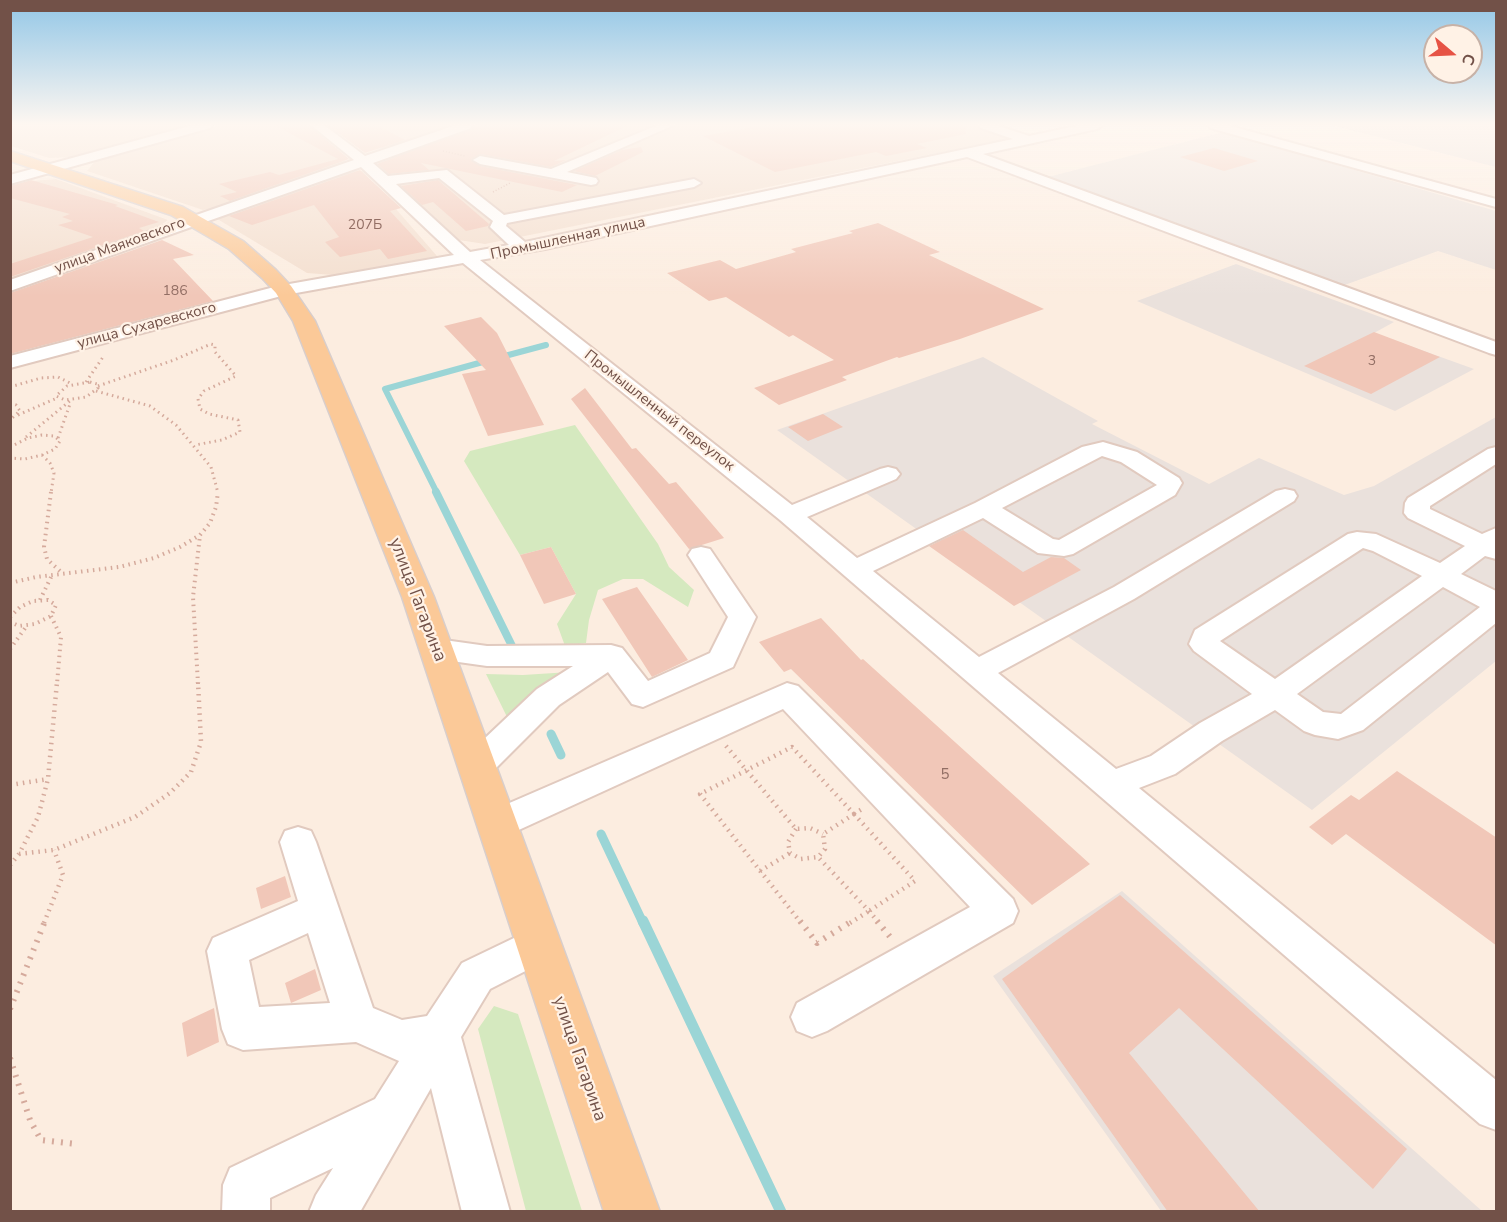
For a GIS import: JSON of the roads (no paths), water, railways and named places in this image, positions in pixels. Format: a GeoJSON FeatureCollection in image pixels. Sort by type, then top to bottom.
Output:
{"type":"FeatureCollection","features":[{"type":"Feature","properties":{"kind":"main road","name":"улица Гагарина"},"geometry":{"type":"LineString","coordinates":[[88,182],[177,212],[236,245],[284,290],[304,321],[418,597],[632,1212]]}},
{"type":"Feature","properties":{"kind":"street","name":"улица Маяковского"},"geometry":{"type":"LineString","coordinates":[[10,286],[305,182]]}},
{"type":"Feature","properties":{"kind":"street","name":"Промышленный переулок"},"geometry":{"type":"LineString","coordinates":[[385,182],[468,259],[789,515],[1497,1108]]}},
{"type":"Feature","properties":{"kind":"street"},"geometry":{"type":"LineString","coordinates":[[453,182],[501,220],[694,183]]}},
{"type":"Feature","properties":{"kind":"street","name":"Промышленная улица"},"geometry":{"type":"LineString","coordinates":[[284,290],[522,249],[834,182]]}},
{"type":"Feature","properties":{"kind":"street"},"geometry":{"type":"LineString","coordinates":[[1047,182],[1497,349]]}},
{"type":"Feature","properties":{"kind":"street"},"geometry":{"type":"LineString","coordinates":[[1421,182],[1497,203]]}},
{"type":"Feature","properties":{"kind":"street"},"geometry":{"type":"LineString","coordinates":[[501,220],[498,227],[522,249]]}},
{"type":"Feature","properties":{"kind":"street","name":"улица Сухаревского"},"geometry":{"type":"LineString","coordinates":[[10,362],[284,290]]}},
{"type":"Feature","properties":{"kind":"street"},"geometry":{"type":"LineString","coordinates":[[851,568],[984,508],[1090,452],[1103,449],[1129,457],[1170,483],[1166,490],[1064,548],[1047,547],[984,508]]}},
{"type":"Feature","properties":{"kind":"street"},"geometry":{"type":"LineString","coordinates":[[1492,544],[1417,513],[1417,503],[1497,454]]}},
{"type":"Feature","properties":{"kind":"street"},"geometry":{"type":"LineString","coordinates":[[789,515],[888,474]]}},
{"type":"Feature","properties":{"kind":"street"},"geometry":{"type":"LineString","coordinates":[[975,672],[1124,593],[1285,496]]}},
{"type":"Feature","properties":{"kind":"street"},"geometry":{"type":"LineString","coordinates":[[1357,540],[1367,540],[1382,545],[1489,599],[1494,604],[1494,610],[1352,722],[1338,727],[1315,723],[1275,695],[1211,651],[1204,644],[1205,637],[1357,540]]}},
{"type":"Feature","properties":{"kind":"street"},"geometry":{"type":"LineString","coordinates":[[1111,785],[1163,765],[1211,732],[1275,695],[1441,575],[1492,544]]}},
{"type":"Feature","properties":{"kind":"street"},"geometry":{"type":"LineString","coordinates":[[611,655],[643,696],[722,660],[742,617],[701,555]]}},
{"type":"Feature","properties":{"kind":"street"},"geometry":{"type":"LineString","coordinates":[[436,649],[488,656],[611,655]]}},
{"type":"Feature","properties":{"kind":"street"},"geometry":{"type":"LineString","coordinates":[[477,766],[548,697],[611,655]]}},
{"type":"Feature","properties":{"kind":"street"},"geometry":{"type":"LineString","coordinates":[[497,824],[787,694],[999,911],[812,1017]]}},
{"type":"Feature","properties":{"kind":"street"},"geometry":{"type":"LineString","coordinates":[[298,842],[357,1022]]}},
{"type":"Feature","properties":{"kind":"street"},"geometry":{"type":"LineString","coordinates":[[320,909],[227,951],[243,1029],[357,1022],[402,1041],[439,1034]]}},
{"type":"Feature","properties":{"kind":"street"},"geometry":{"type":"LineString","coordinates":[[333,1212],[389,1116],[476,976],[539,944]]}},
{"type":"Feature","properties":{"kind":"street"},"geometry":{"type":"LineString","coordinates":[[439,1034],[486,1212]]}},
{"type":"Feature","properties":{"kind":"street"},"geometry":{"type":"LineString","coordinates":[[246,1212],[247,1185],[389,1116]]}},
{"type":"Feature","properties":{"kind":"waterway"},"geometry":{"type":"LineString","coordinates":[[501,357],[546,345]]}},
{"type":"Feature","properties":{"kind":"waterway"},"geometry":{"type":"LineString","coordinates":[[437,493],[385,389],[490,360]]}},
{"type":"Feature","properties":{"kind":"waterway"},"geometry":{"type":"LineString","coordinates":[[436,492],[514,650]]}},
{"type":"Feature","properties":{"kind":"waterway"},"geometry":{"type":"LineString","coordinates":[[551,734],[561,755]]}},
{"type":"Feature","properties":{"kind":"waterway"},"geometry":{"type":"LineString","coordinates":[[601,834],[643,923]]}},
{"type":"Feature","properties":{"kind":"waterway"},"geometry":{"type":"LineString","coordinates":[[643,921],[781,1212]]}}]}
